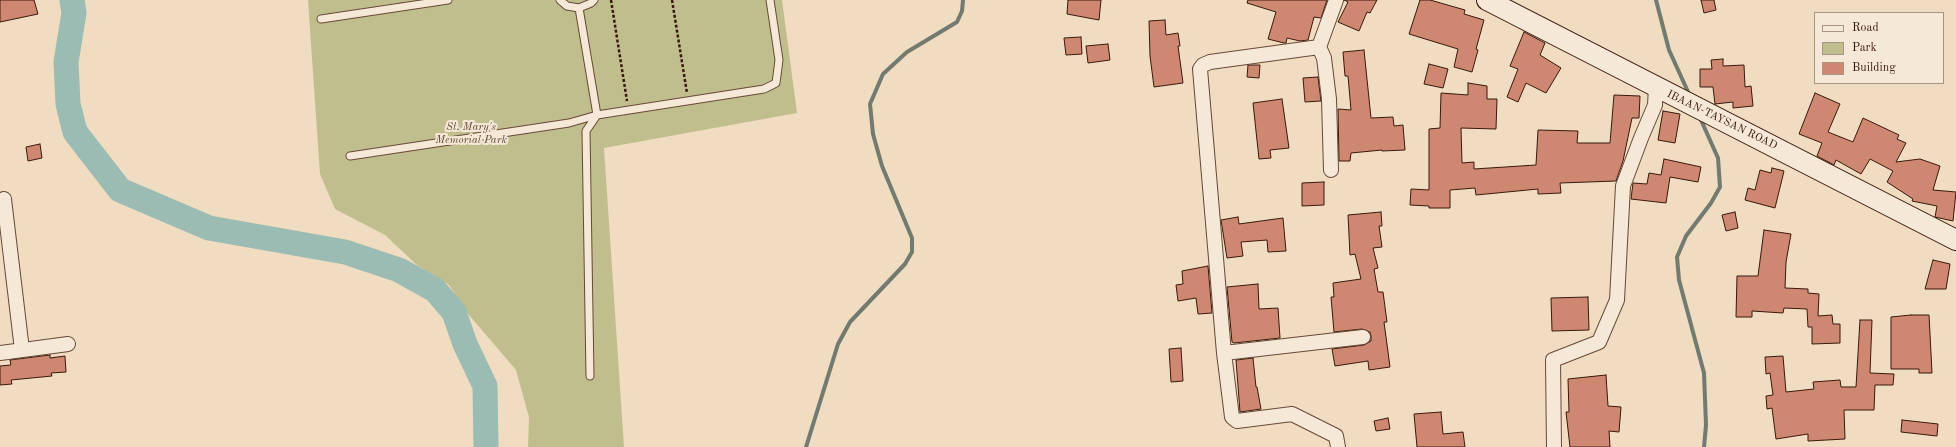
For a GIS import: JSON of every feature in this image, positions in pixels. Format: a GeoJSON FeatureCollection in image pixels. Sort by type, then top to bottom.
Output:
{"type":"FeatureCollection","features":[{"type":"Feature","properties":{"kind":"main road","name":"IBAAN-TAYSAN ROAD"},"geometry":{"type":"LineString","coordinates":[[1488,0],[1656,87],[1793,155],[1956,240]]}},
{"type":"Feature","properties":{"kind":"street"},"geometry":{"type":"LineString","coordinates":[[1331,170],[1329,99],[1324,58],[1319,47],[1336,0]]}},
{"type":"Feature","properties":{"kind":"street"},"geometry":{"type":"LineString","coordinates":[[1319,47],[1210,62],[1203,65],[1200,69],[1224,353],[1232,417],[1234,420],[1292,414],[1336,436],[1338,447]]}},
{"type":"Feature","properties":{"kind":"street"},"geometry":{"type":"LineString","coordinates":[[1554,447],[1554,360],[1599,342],[1617,300],[1623,186],[1640,138],[1655,105],[1656,87]]}},
{"type":"Feature","properties":{"kind":"street"},"geometry":{"type":"LineString","coordinates":[[4,199],[22,350]]}},
{"type":"Feature","properties":{"kind":"street"},"geometry":{"type":"LineString","coordinates":[[1224,353],[1363,337]]}},
{"type":"Feature","properties":{"kind":"street"},"geometry":{"type":"LineString","coordinates":[[0,353],[68,344]]}},
{"type":"Feature","properties":{"kind":"lane"},"geometry":{"type":"LineString","coordinates":[[321,19],[448,0]]}},
{"type":"Feature","properties":{"kind":"lane"},"geometry":{"type":"LineString","coordinates":[[560,0],[566,6],[580,8],[594,0]]}},
{"type":"Feature","properties":{"kind":"lane"},"geometry":{"type":"LineString","coordinates":[[350,156],[569,123],[597,115],[764,89],[776,84],[779,60],[770,0]]}},
{"type":"Feature","properties":{"kind":"lane"},"geometry":{"type":"LineString","coordinates":[[580,8],[597,115],[586,131],[590,376]]}},
{"type":"Feature","properties":{"kind":"path"},"geometry":{"type":"LineString","coordinates":[[610,0],[628,110]]}},
{"type":"Feature","properties":{"kind":"path"},"geometry":{"type":"LineString","coordinates":[[672,0],[688,101]]}},
{"type":"Feature","properties":{"kind":"green space","name":"St. Mary's Memorial Park"},"geometry":{"type":"Polygon","coordinates":[[[308,0],[782,0],[797,113],[604,148],[624,447],[528,447],[529,417],[516,370],[469,315],[449,285],[418,266],[385,235],[335,209],[320,174],[308,0]]]}},
{"type":"Feature","properties":{"kind":"building"},"geometry":{"type":"Polygon","coordinates":[[[0,0],[34,0],[38,14],[0,22],[0,0]]]}},
{"type":"Feature","properties":{"kind":"building"},"geometry":{"type":"Polygon","coordinates":[[[1068,0],[1101,0],[1099,20],[1067,14],[1068,0]]]}},
{"type":"Feature","properties":{"kind":"building"},"geometry":{"type":"Polygon","coordinates":[[[1248,0],[1327,0],[1321,18],[1314,17],[1308,40],[1300,41],[1287,38],[1286,43],[1284,43],[1268,39],[1276,12],[1247,3],[1248,0]]]}},
{"type":"Feature","properties":{"kind":"building"},"geometry":{"type":"Polygon","coordinates":[[[1344,0],[1377,0],[1370,13],[1367,12],[1359,31],[1338,22],[1348,2],[1344,0]]]}},
{"type":"Feature","properties":{"kind":"building"},"geometry":{"type":"Polygon","coordinates":[[[1420,0],[1430,0],[1465,10],[1464,14],[1484,20],[1476,49],[1478,50],[1472,72],[1454,67],[1458,49],[1409,34],[1420,0]]]}},
{"type":"Feature","properties":{"kind":"building"},"geometry":{"type":"Polygon","coordinates":[[[1701,0],[1714,0],[1716,10],[1704,13],[1701,0]]]}},
{"type":"Feature","properties":{"kind":"building"},"geometry":{"type":"Polygon","coordinates":[[[1165,20],[1166,35],[1178,33],[1180,46],[1178,46],[1183,83],[1154,87],[1150,56],[1149,21],[1165,20]]]}},
{"type":"Feature","properties":{"kind":"building"},"geometry":{"type":"Polygon","coordinates":[[[1524,32],[1545,43],[1540,55],[1561,68],[1546,93],[1526,83],[1518,102],[1507,97],[1518,69],[1510,66],[1524,32]]]}},
{"type":"Feature","properties":{"kind":"building"},"geometry":{"type":"Polygon","coordinates":[[[1081,37],[1082,54],[1066,55],[1064,38],[1081,37]]]}},
{"type":"Feature","properties":{"kind":"building"},"geometry":{"type":"Polygon","coordinates":[[[1108,44],[1110,60],[1088,63],[1086,46],[1108,44]]]}},
{"type":"Feature","properties":{"kind":"building"},"geometry":{"type":"Polygon","coordinates":[[[1364,50],[1371,118],[1393,117],[1394,126],[1403,125],[1405,150],[1382,150],[1351,153],[1350,161],[1339,161],[1338,109],[1351,110],[1348,76],[1345,76],[1343,52],[1364,50]]]}},
{"type":"Feature","properties":{"kind":"building"},"geometry":{"type":"Polygon","coordinates":[[[1723,59],[1723,66],[1744,65],[1745,87],[1751,86],[1753,106],[1733,108],[1733,102],[1715,104],[1713,87],[1700,87],[1700,69],[1712,69],[1711,60],[1723,59]]]}},
{"type":"Feature","properties":{"kind":"building"},"geometry":{"type":"Polygon","coordinates":[[[1429,64],[1448,69],[1443,88],[1424,84],[1429,64]]]}},
{"type":"Feature","properties":{"kind":"building"},"geometry":{"type":"Polygon","coordinates":[[[1248,65],[1260,65],[1259,78],[1247,77],[1248,65]]]}},
{"type":"Feature","properties":{"kind":"building"},"geometry":{"type":"Polygon","coordinates":[[[1318,77],[1321,101],[1305,102],[1303,78],[1318,77]]]}},
{"type":"Feature","properties":{"kind":"building"},"geometry":{"type":"Polygon","coordinates":[[[1468,83],[1487,86],[1487,99],[1497,99],[1496,129],[1461,128],[1462,163],[1474,162],[1474,169],[1536,165],[1538,130],[1578,131],[1577,143],[1610,143],[1614,95],[1640,96],[1639,118],[1632,118],[1623,161],[1616,181],[1560,183],[1561,193],[1538,194],[1538,189],[1476,195],[1475,188],[1450,190],[1450,208],[1429,208],[1429,206],[1410,205],[1411,189],[1429,190],[1429,129],[1440,128],[1441,93],[1468,95],[1468,83]]]}},
{"type":"Feature","properties":{"kind":"building"},"geometry":{"type":"Polygon","coordinates":[[[1815,93],[1840,104],[1828,132],[1853,142],[1863,118],[1899,135],[1897,139],[1906,143],[1896,162],[1920,159],[1940,166],[1933,190],[1956,192],[1953,221],[1935,217],[1937,206],[1912,201],[1913,199],[1887,182],[1893,171],[1870,159],[1861,174],[1836,160],[1834,165],[1817,156],[1822,143],[1799,134],[1815,93]]]}},
{"type":"Feature","properties":{"kind":"building"},"geometry":{"type":"Polygon","coordinates":[[[1282,99],[1289,148],[1270,150],[1271,158],[1259,159],[1253,103],[1282,99]]]}},
{"type":"Feature","properties":{"kind":"building"},"geometry":{"type":"Polygon","coordinates":[[[1663,111],[1680,114],[1675,143],[1658,140],[1663,111]]]}},
{"type":"Feature","properties":{"kind":"building"},"geometry":{"type":"Polygon","coordinates":[[[40,144],[42,158],[28,161],[26,147],[40,144]]]}},
{"type":"Feature","properties":{"kind":"building"},"geometry":{"type":"Polygon","coordinates":[[[1664,159],[1701,167],[1698,182],[1670,177],[1666,203],[1631,199],[1633,183],[1647,184],[1649,173],[1661,175],[1664,159]]]}},
{"type":"Feature","properties":{"kind":"building"},"geometry":{"type":"Polygon","coordinates":[[[1772,168],[1784,171],[1775,208],[1745,200],[1748,188],[1755,190],[1760,170],[1771,173],[1772,168]]]}},
{"type":"Feature","properties":{"kind":"building"},"geometry":{"type":"Polygon","coordinates":[[[1324,182],[1324,205],[1302,206],[1302,183],[1324,182]]]}},
{"type":"Feature","properties":{"kind":"building"},"geometry":{"type":"Polygon","coordinates":[[[1381,212],[1382,226],[1379,226],[1382,247],[1373,248],[1378,268],[1374,269],[1378,292],[1383,292],[1387,322],[1384,322],[1390,367],[1369,370],[1368,361],[1335,366],[1332,349],[1364,345],[1371,341],[1370,332],[1362,329],[1334,332],[1331,297],[1334,297],[1333,283],[1361,279],[1355,254],[1350,255],[1348,215],[1381,212]]]}},
{"type":"Feature","properties":{"kind":"building"},"geometry":{"type":"Polygon","coordinates":[[[1735,212],[1738,228],[1726,231],[1722,215],[1735,212]]]}},
{"type":"Feature","properties":{"kind":"building"},"geometry":{"type":"Polygon","coordinates":[[[1238,217],[1239,224],[1283,218],[1286,251],[1268,252],[1267,240],[1241,242],[1243,256],[1227,258],[1221,220],[1238,217]]]}},
{"type":"Feature","properties":{"kind":"building"},"geometry":{"type":"Polygon","coordinates":[[[1764,230],[1791,234],[1786,262],[1785,288],[1808,289],[1808,293],[1819,294],[1818,316],[1832,315],[1833,324],[1840,324],[1840,343],[1812,344],[1812,327],[1808,327],[1807,309],[1784,308],[1783,313],[1752,311],[1752,317],[1736,317],[1737,276],[1758,276],[1764,230]]]}},
{"type":"Feature","properties":{"kind":"building"},"geometry":{"type":"Polygon","coordinates":[[[1933,260],[1950,264],[1946,289],[1925,289],[1933,260]]]}},
{"type":"Feature","properties":{"kind":"building"},"geometry":{"type":"Polygon","coordinates":[[[1208,266],[1212,313],[1198,314],[1196,298],[1178,301],[1176,285],[1183,284],[1182,271],[1208,266]]]}},
{"type":"Feature","properties":{"kind":"building"},"geometry":{"type":"Polygon","coordinates":[[[1258,284],[1259,309],[1278,308],[1280,338],[1234,343],[1232,342],[1227,287],[1258,284]]]}},
{"type":"Feature","properties":{"kind":"building"},"geometry":{"type":"Polygon","coordinates":[[[1588,297],[1589,330],[1552,331],[1551,298],[1588,297]]]}},
{"type":"Feature","properties":{"kind":"building"},"geometry":{"type":"Polygon","coordinates":[[[1929,315],[1932,373],[1919,373],[1919,369],[1891,369],[1891,317],[1929,315]]]}},
{"type":"Feature","properties":{"kind":"building"},"geometry":{"type":"Polygon","coordinates":[[[1860,320],[1872,320],[1870,373],[1894,374],[1893,385],[1875,385],[1874,410],[1844,410],[1845,439],[1808,441],[1808,434],[1776,439],[1772,408],[1767,409],[1766,396],[1773,395],[1770,373],[1766,374],[1765,357],[1783,356],[1786,392],[1814,389],[1813,382],[1840,380],[1841,387],[1856,387],[1860,320]]]}},
{"type":"Feature","properties":{"kind":"building"},"geometry":{"type":"Polygon","coordinates":[[[1181,348],[1183,381],[1171,382],[1169,349],[1181,348]]]}},
{"type":"Feature","properties":{"kind":"building"},"geometry":{"type":"Polygon","coordinates":[[[50,355],[50,358],[65,356],[66,372],[51,373],[52,376],[11,380],[12,384],[0,385],[0,366],[11,365],[10,360],[50,355]]]}},
{"type":"Feature","properties":{"kind":"building"},"geometry":{"type":"Polygon","coordinates":[[[1253,358],[1256,387],[1261,409],[1240,412],[1236,360],[1253,358]]]}},
{"type":"Feature","properties":{"kind":"building"},"geometry":{"type":"Polygon","coordinates":[[[1606,375],[1608,406],[1621,407],[1619,432],[1609,431],[1610,447],[1570,447],[1566,412],[1569,412],[1568,379],[1606,375]]]}},
{"type":"Feature","properties":{"kind":"building"},"geometry":{"type":"Polygon","coordinates":[[[1441,412],[1443,434],[1463,432],[1465,447],[1417,447],[1414,414],[1441,412]]]}},
{"type":"Feature","properties":{"kind":"building"},"geometry":{"type":"Polygon","coordinates":[[[1388,418],[1390,429],[1376,431],[1374,421],[1388,418]]]}},
{"type":"Feature","properties":{"kind":"building"},"geometry":{"type":"Polygon","coordinates":[[[1902,420],[1938,424],[1937,436],[1901,432],[1902,420]]]}},
{"type":"Feature","properties":{"kind":"waterway"},"geometry":{"type":"LineString","coordinates":[[72,0],[74,13],[66,62],[68,104],[75,132],[120,190],[209,228],[345,252],[399,270],[435,290],[454,312],[465,344],[485,386],[486,447]]}},
{"type":"Feature","properties":{"kind":"waterway"},"geometry":{"type":"LineString","coordinates":[[806,447],[838,344],[850,322],[905,264],[912,252],[912,238],[882,166],[873,134],[870,104],[883,74],[907,52],[957,22],[962,11],[963,0]]}},
{"type":"Feature","properties":{"kind":"waterway"},"geometry":{"type":"LineString","coordinates":[[1656,0],[1669,50],[1689,94]]}},
{"type":"Feature","properties":{"kind":"waterway"},"geometry":{"type":"LineString","coordinates":[[1701,120],[1718,158],[1720,187],[1711,203],[1686,236],[1677,257],[1679,280],[1704,373],[1706,425],[1704,447]]}}]}
